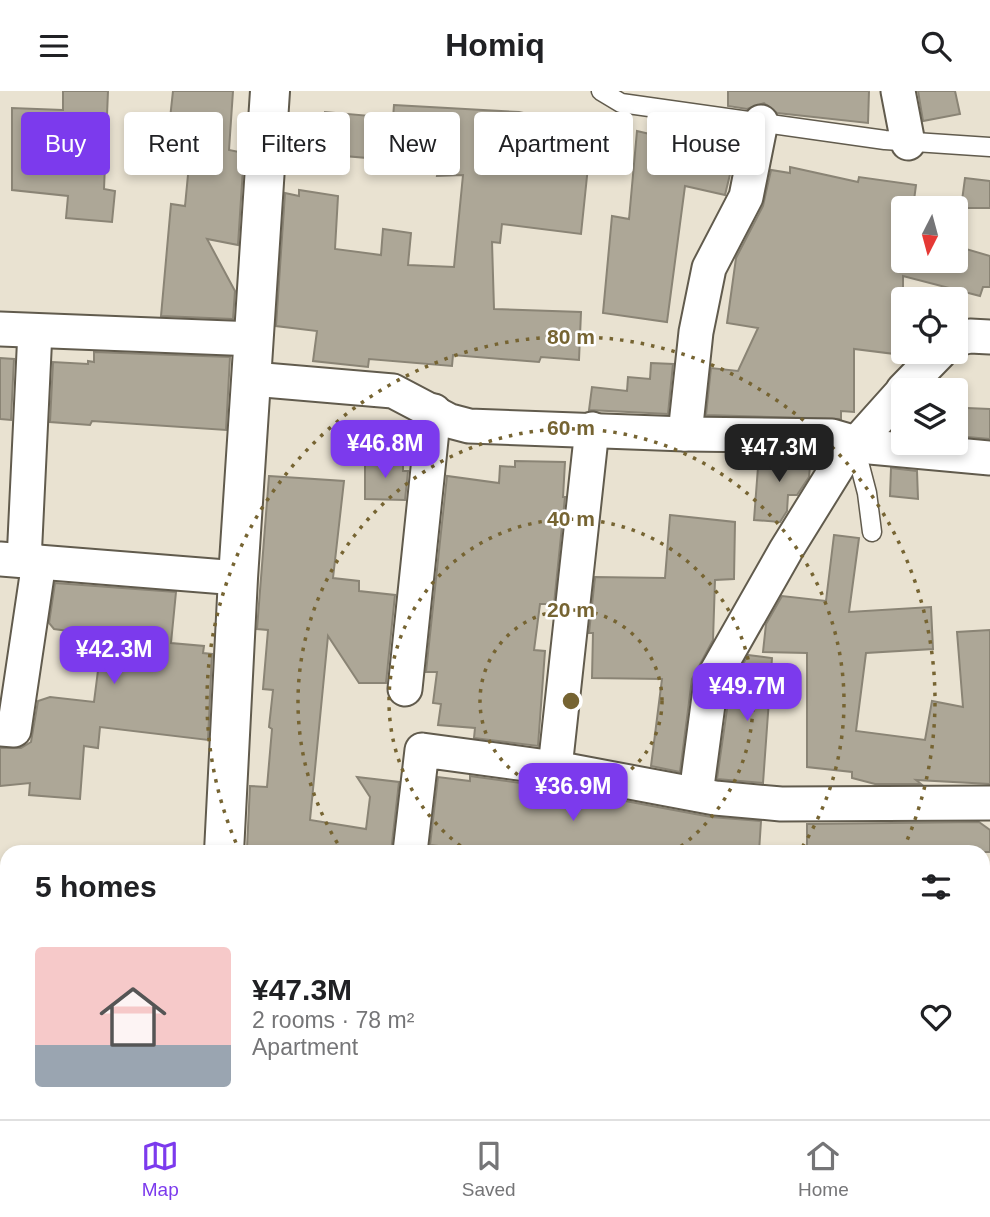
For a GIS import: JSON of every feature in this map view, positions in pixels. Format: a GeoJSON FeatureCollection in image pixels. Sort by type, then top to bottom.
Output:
{"type":"FeatureCollection","features":[{"type":"Feature","properties":{"kind":"street"},"geometry":{"type":"LineString","coordinates":[[224,845],[238,578],[270,91]]}},
{"type":"Feature","properties":{"kind":"street"},"geometry":{"type":"LineString","coordinates":[[898,91],[908,143]]}},
{"type":"Feature","properties":{"kind":"street"},"geometry":{"type":"LineString","coordinates":[[685,434],[696,332],[709,268],[747,197],[751,175]]}},
{"type":"Feature","properties":{"kind":"street"},"geometry":{"type":"LineString","coordinates":[[0,329],[255,339]]}},
{"type":"Feature","properties":{"kind":"street"},"geometry":{"type":"LineString","coordinates":[[0,729],[14,730],[35,331]]}},
{"type":"Feature","properties":{"kind":"street"},"geometry":{"type":"LineString","coordinates":[[968,338],[990,337]]}},
{"type":"Feature","properties":{"kind":"street"},"geometry":{"type":"LineString","coordinates":[[915,378],[929,364]]}},
{"type":"Feature","properties":{"kind":"street"},"geometry":{"type":"LineString","coordinates":[[253,379],[393,391],[450,421],[469,426],[832,436],[853,443],[990,457]]}},
{"type":"Feature","properties":{"kind":"street"},"geometry":{"type":"LineString","coordinates":[[696,794],[711,682],[786,550],[853,443],[891,403]]}},
{"type":"Feature","properties":{"kind":"street"},"geometry":{"type":"LineString","coordinates":[[405,689],[434,411]]}},
{"type":"Feature","properties":{"kind":"street"},"geometry":{"type":"LineString","coordinates":[[555,768],[592,429]]}},
{"type":"Feature","properties":{"kind":"street"},"geometry":{"type":"LineString","coordinates":[[21,561],[238,578]]}},
{"type":"Feature","properties":{"kind":"street"},"geometry":{"type":"LineString","coordinates":[[412,845],[422,750],[555,768],[696,794],[781,804],[990,803]]}},
{"type":"Feature","properties":{"kind":"lane"},"geometry":{"type":"LineString","coordinates":[[601,91],[621,103],[687,112]]}},
{"type":"Feature","properties":{"kind":"lane"},"geometry":{"type":"LineString","coordinates":[[765,123],[908,143],[990,147]]}},
{"type":"Feature","properties":{"kind":"lane"},"geometry":{"type":"LineString","coordinates":[[853,443],[867,493],[872,532]]}},
{"type":"Feature","properties":{"kind":"building"},"geometry":{"type":"Polygon","coordinates":[[[63,91],[108,91],[107,112],[21,112],[21,175],[105,175],[104,189],[115,191],[112,222],[66,218],[68,196],[12,190],[12,108],[63,110],[63,91]]]}},
{"type":"Feature","properties":{"kind":"building"},"geometry":{"type":"Polygon","coordinates":[[[173,91],[233,91],[229,150],[237,152],[237,175],[243,175],[238,245],[207,239],[235,291],[233,319],[161,316],[171,204],[185,206],[188,175],[223,175],[223,112],[171,112],[173,91]]]}},
{"type":"Feature","properties":{"kind":"building"},"geometry":{"type":"Polygon","coordinates":[[[728,91],[869,91],[868,123],[777,113],[764,103],[747,109],[728,106],[728,91]]]}},
{"type":"Feature","properties":{"kind":"building"},"geometry":{"type":"Polygon","coordinates":[[[918,91],[955,91],[960,114],[923,121],[918,91]]]}},
{"type":"Feature","properties":{"kind":"building"},"geometry":{"type":"Polygon","coordinates":[[[394,105],[519,112],[474,112],[474,175],[587,175],[581,234],[502,224],[500,243],[492,242],[494,309],[581,312],[579,360],[541,357],[539,362],[453,355],[452,366],[369,359],[368,367],[313,361],[317,331],[276,326],[285,193],[299,196],[299,190],[338,196],[335,249],[381,255],[383,229],[411,233],[408,265],[454,267],[463,175],[437,176],[460,175],[460,112],[393,112],[394,105]]]}},
{"type":"Feature","properties":{"kind":"building"},"geometry":{"type":"Polygon","coordinates":[[[350,114],[364,115],[364,158],[350,157],[350,114]]]}},
{"type":"Feature","properties":{"kind":"building"},"geometry":{"type":"Polygon","coordinates":[[[637,131],[647,133],[647,175],[730,175],[725,195],[685,186],[667,322],[603,313],[612,216],[629,219],[637,131]]]}},
{"type":"Feature","properties":{"kind":"building"},"geometry":{"type":"Polygon","coordinates":[[[790,167],[858,182],[859,177],[916,185],[915,196],[891,196],[891,273],[968,273],[968,250],[990,256],[990,287],[983,287],[980,296],[968,293],[968,287],[945,287],[903,276],[903,287],[891,287],[891,354],[854,349],[854,412],[841,411],[841,419],[706,415],[711,368],[738,371],[758,328],[727,323],[736,258],[763,206],[771,170],[790,173],[790,167]]]}},
{"type":"Feature","properties":{"kind":"building"},"geometry":{"type":"Polygon","coordinates":[[[965,178],[990,181],[990,208],[968,208],[968,196],[963,196],[965,178]]]}},
{"type":"Feature","properties":{"kind":"building"},"geometry":{"type":"Polygon","coordinates":[[[94,352],[230,357],[226,430],[92,421],[90,425],[50,422],[53,362],[88,364],[88,361],[94,362],[94,352]]]}},
{"type":"Feature","properties":{"kind":"building"},"geometry":{"type":"Polygon","coordinates":[[[0,358],[14,359],[11,420],[0,419],[0,358]]]}},
{"type":"Feature","properties":{"kind":"building"},"geometry":{"type":"Polygon","coordinates":[[[651,363],[673,364],[668,414],[589,410],[592,387],[627,391],[628,377],[650,379],[651,363]]]}},
{"type":"Feature","properties":{"kind":"building"},"geometry":{"type":"Polygon","coordinates":[[[968,408],[990,409],[990,439],[968,437],[968,408]]]}},
{"type":"Feature","properties":{"kind":"building"},"geometry":{"type":"Polygon","coordinates":[[[759,454],[811,455],[809,477],[797,495],[788,495],[787,511],[780,522],[754,520],[759,454]]]}},
{"type":"Feature","properties":{"kind":"building"},"geometry":{"type":"Polygon","coordinates":[[[365,459],[403,460],[403,471],[408,471],[405,500],[365,499],[365,459]]]}},
{"type":"Feature","properties":{"kind":"building"},"geometry":{"type":"Polygon","coordinates":[[[515,461],[565,462],[565,497],[554,604],[540,604],[534,650],[545,651],[538,746],[474,738],[475,728],[438,725],[441,704],[433,703],[437,672],[426,672],[447,476],[499,483],[500,466],[515,467],[515,461]]]}},
{"type":"Feature","properties":{"kind":"building"},"geometry":{"type":"Polygon","coordinates":[[[891,468],[917,471],[918,499],[890,496],[891,468]]]}},
{"type":"Feature","properties":{"kind":"building"},"geometry":{"type":"Polygon","coordinates":[[[269,476],[344,481],[333,578],[359,581],[359,591],[395,595],[386,683],[359,683],[328,636],[310,820],[366,829],[370,797],[357,777],[399,782],[392,845],[247,845],[250,786],[267,787],[272,729],[269,727],[273,690],[263,689],[268,630],[257,629],[269,476]]]}},
{"type":"Feature","properties":{"kind":"building"},"geometry":{"type":"Polygon","coordinates":[[[670,515],[735,522],[734,579],[715,580],[713,640],[692,679],[680,772],[651,766],[662,679],[592,678],[593,633],[589,633],[595,577],[665,578],[670,515]]]}},
{"type":"Feature","properties":{"kind":"building"},"geometry":{"type":"Polygon","coordinates":[[[834,535],[859,538],[849,612],[931,607],[933,649],[866,653],[856,731],[925,740],[932,701],[963,707],[957,632],[990,630],[990,784],[916,780],[921,784],[875,784],[852,778],[852,772],[807,767],[807,653],[763,652],[766,624],[782,596],[826,601],[834,535]]]}},
{"type":"Feature","properties":{"kind":"building"},"geometry":{"type":"Polygon","coordinates":[[[55,583],[176,592],[171,643],[204,646],[203,653],[212,654],[208,740],[100,727],[98,748],[84,746],[80,799],[29,795],[30,783],[0,786],[0,748],[21,748],[31,742],[38,701],[50,697],[94,702],[100,655],[96,655],[98,635],[54,629],[49,623],[55,583]]]}},
{"type":"Feature","properties":{"kind":"building"},"geometry":{"type":"Polygon","coordinates":[[[748,655],[772,658],[763,783],[717,779],[730,688],[748,655]]]}},
{"type":"Feature","properties":{"kind":"building"},"geometry":{"type":"Polygon","coordinates":[[[470,776],[543,786],[542,800],[603,805],[604,797],[711,817],[761,821],[759,845],[430,845],[438,777],[470,781],[470,776]]]}},
{"type":"Feature","properties":{"kind":"building"},"geometry":{"type":"Polygon","coordinates":[[[979,822],[990,830],[990,845],[807,845],[807,824],[979,822]]]}}]}
